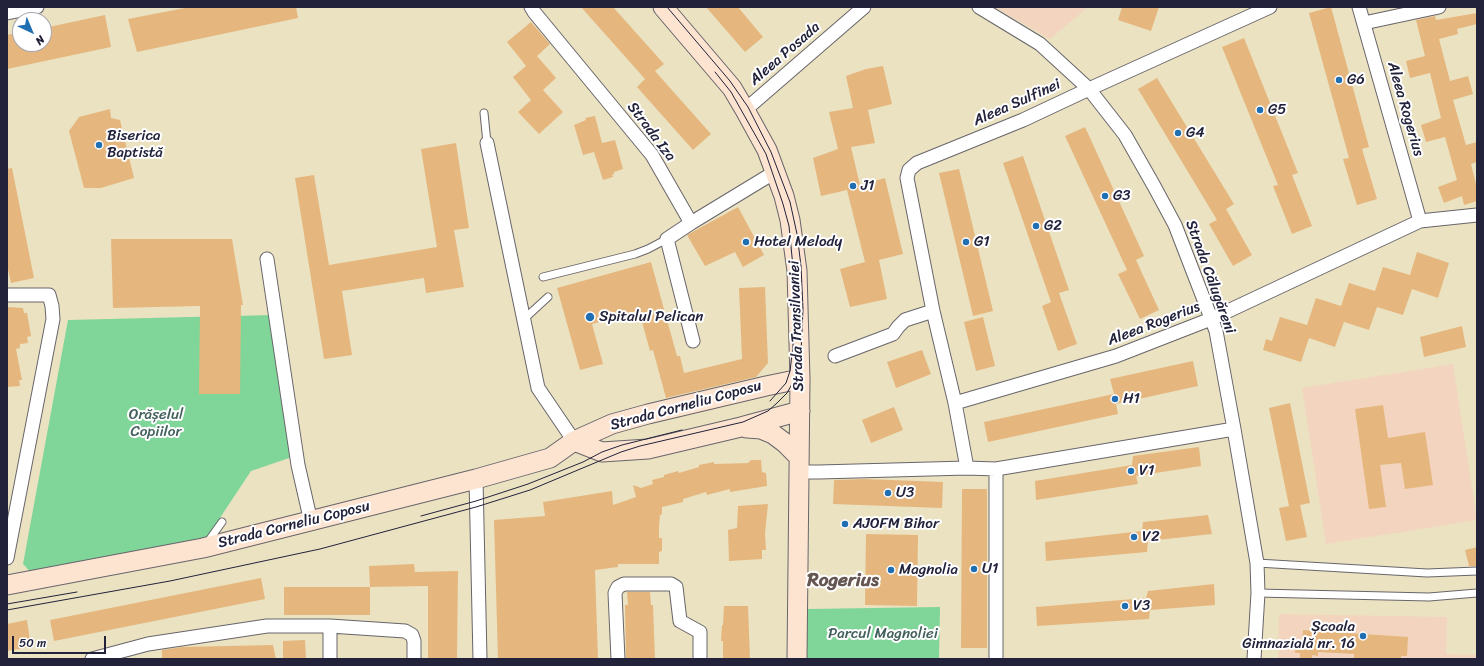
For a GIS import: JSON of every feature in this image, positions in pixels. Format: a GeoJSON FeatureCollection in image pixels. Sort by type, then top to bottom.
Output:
{"type":"FeatureCollection","features":[{"type":"Feature","properties":{"kind":"main road","name":"Strada Transilvaniei"},"geometry":{"type":"LineString","coordinates":[[663,7],[732,88],[767,150],[784,196],[790,220],[797,271],[800,379],[797,659]]}},
{"type":"Feature","properties":{"kind":"main road","name":"Strada Corneliu Coposu"},"geometry":{"type":"LineString","coordinates":[[7,585],[204,548],[311,522],[550,458],[574,441],[612,424],[648,414],[800,379]]}},
{"type":"Feature","properties":{"kind":"main road","name":"Strada Corneliu Coposu"},"geometry":{"type":"LineString","coordinates":[[574,441],[602,452],[637,451],[741,427],[800,411]]}},
{"type":"Feature","properties":{"kind":"main road"},"geometry":{"type":"LineString","coordinates":[[741,427],[761,429],[773,434],[785,443],[799,464]]}},
{"type":"Feature","properties":{"kind":"street"},"geometry":{"type":"LineString","coordinates":[[14,10],[37,7]]}},
{"type":"Feature","properties":{"kind":"street","name":"Strada Iza"},"geometry":{"type":"LineString","coordinates":[[531,7],[652,155],[691,223]]}},
{"type":"Feature","properties":{"kind":"street","name":"Strada Călugăreni"},"geometry":{"type":"LineString","coordinates":[[979,7],[1040,44],[1089,89],[1125,135],[1175,225],[1216,331],[1234,429],[1257,563],[1258,593],[1254,659]]}},
{"type":"Feature","properties":{"kind":"street","name":"Aleea Sulfinei"},"geometry":{"type":"LineString","coordinates":[[967,468],[955,403],[933,311],[907,178],[909,170],[917,163],[1023,120],[1270,7]]}},
{"type":"Feature","properties":{"kind":"street","name":"Aleea Rogerius"},"geometry":{"type":"LineString","coordinates":[[1359,7],[1420,221]]}},
{"type":"Feature","properties":{"kind":"street"},"geometry":{"type":"LineString","coordinates":[[1364,23],[1439,7]]}},
{"type":"Feature","properties":{"kind":"street","name":"Aleea Posada"},"geometry":{"type":"LineString","coordinates":[[745,110],[863,8]]}},
{"type":"Feature","properties":{"kind":"street"},"geometry":{"type":"LineString","coordinates":[[487,143],[538,388],[574,441]]}},
{"type":"Feature","properties":{"kind":"street"},"geometry":{"type":"LineString","coordinates":[[693,341],[667,239],[775,172]]}},
{"type":"Feature","properties":{"kind":"street","name":"Aleea Rogerius"},"geometry":{"type":"LineString","coordinates":[[955,403],[1116,356],[1211,319],[1420,221],[1477,215]]}},
{"type":"Feature","properties":{"kind":"street"},"geometry":{"type":"LineString","coordinates":[[267,259],[298,465],[311,522]]}},
{"type":"Feature","properties":{"kind":"street"},"geometry":{"type":"LineString","coordinates":[[7,295],[49,295],[53,319],[7,558]]}},
{"type":"Feature","properties":{"kind":"street"},"geometry":{"type":"LineString","coordinates":[[835,356],[894,334],[905,320],[933,311]]}},
{"type":"Feature","properties":{"kind":"street"},"geometry":{"type":"LineString","coordinates":[[799,464],[819,472],[967,468],[996,469],[1234,429]]}},
{"type":"Feature","properties":{"kind":"street"},"geometry":{"type":"LineString","coordinates":[[996,469],[996,659]]}},
{"type":"Feature","properties":{"kind":"street"},"geometry":{"type":"LineString","coordinates":[[476,479],[480,659]]}},
{"type":"Feature","properties":{"kind":"street"},"geometry":{"type":"LineString","coordinates":[[618,659],[615,593],[618,587],[624,584],[670,584],[676,587],[680,621],[700,632],[700,659]]}},
{"type":"Feature","properties":{"kind":"street"},"geometry":{"type":"LineString","coordinates":[[92,659],[148,644],[267,626],[330,626],[405,631],[412,635],[414,641],[414,659]]}},
{"type":"Feature","properties":{"kind":"street"},"geometry":{"type":"LineString","coordinates":[[330,626],[330,659]]}},
{"type":"Feature","properties":{"kind":"lane"},"geometry":{"type":"LineString","coordinates":[[484,113],[487,143]]}},
{"type":"Feature","properties":{"kind":"lane"},"geometry":{"type":"LineString","coordinates":[[543,277],[635,254],[667,239]]}},
{"type":"Feature","properties":{"kind":"lane"},"geometry":{"type":"LineString","coordinates":[[523,320],[548,298]]}},
{"type":"Feature","properties":{"kind":"lane"},"geometry":{"type":"LineString","coordinates":[[204,548],[222,522]]}},
{"type":"Feature","properties":{"kind":"lane"},"geometry":{"type":"LineString","coordinates":[[1257,563],[1427,573],[1477,571]]}},
{"type":"Feature","properties":{"kind":"lane"},"geometry":{"type":"LineString","coordinates":[[1258,593],[1429,597],[1477,593]]}},
{"type":"Feature","properties":{"kind":"shaded area"},"geometry":{"type":"Polygon","coordinates":[[[995,7],[1088,7],[1050,39],[995,7]]]}},
{"type":"Feature","properties":{"kind":"shaded area"},"geometry":{"type":"Polygon","coordinates":[[[1453,364],[1477,520],[1326,544],[1302,388],[1453,364]]]}},
{"type":"Feature","properties":{"kind":"shaded area","name":"Școala Gimnazială nr. 16"},"geometry":{"type":"Polygon","coordinates":[[[1279,614],[1447,617],[1446,654],[1477,655],[1477,659],[1278,659],[1279,614]]]}},
{"type":"Feature","properties":{"kind":"green space","name":"Orășelul Copiilor"},"geometry":{"type":"Polygon","coordinates":[[[273,315],[295,456],[251,471],[204,542],[36,578],[23,564],[68,320],[273,315]]]}},
{"type":"Feature","properties":{"kind":"green space","name":"Parcul Magnoliei"},"geometry":{"type":"Polygon","coordinates":[[[940,607],[939,659],[807,659],[807,609],[940,607]]]}},
{"type":"Feature","properties":{"kind":"building"},"geometry":{"type":"Polygon","coordinates":[[[190,7],[296,7],[298,18],[137,52],[128,19],[190,7]]]}},
{"type":"Feature","properties":{"kind":"building"},"geometry":{"type":"Polygon","coordinates":[[[581,7],[613,7],[664,64],[655,71],[711,134],[693,150],[637,87],[645,79],[581,7]]]}},
{"type":"Feature","properties":{"kind":"building"},"geometry":{"type":"Polygon","coordinates":[[[706,7],[738,7],[763,37],[745,52],[706,7]]]}},
{"type":"Feature","properties":{"kind":"building"},"geometry":{"type":"Polygon","coordinates":[[[1122,7],[1159,7],[1151,31],[1118,20],[1122,7]]]}},
{"type":"Feature","properties":{"kind":"building","name":"G6"},"geometry":{"type":"Polygon","coordinates":[[[1331,7],[1369,147],[1362,149],[1377,199],[1357,205],[1343,159],[1349,158],[1309,13],[1331,7]]]}},
{"type":"Feature","properties":{"kind":"building"},"geometry":{"type":"Polygon","coordinates":[[[1477,13],[1477,24],[1457,29],[1458,34],[1439,39],[1450,81],[1468,76],[1473,94],[1453,100],[1466,145],[1477,142],[1477,162],[1471,164],[1477,188],[1477,201],[1464,205],[1462,196],[1444,203],[1438,187],[1457,180],[1445,137],[1426,142],[1421,125],[1441,118],[1430,73],[1410,78],[1406,61],[1425,56],[1416,20],[1435,16],[1436,20],[1477,13]]]}},
{"type":"Feature","properties":{"kind":"building"},"geometry":{"type":"Polygon","coordinates":[[[105,15],[111,47],[7,69],[7,35],[12,34],[12,52],[52,52],[52,26],[105,15]]]}},
{"type":"Feature","properties":{"kind":"building"},"geometry":{"type":"Polygon","coordinates":[[[531,22],[550,44],[537,56],[556,78],[543,90],[563,112],[539,134],[518,112],[531,100],[513,77],[526,66],[507,42],[531,22]]]}},
{"type":"Feature","properties":{"kind":"building","name":"G5"},"geometry":{"type":"Polygon","coordinates":[[[1244,38],[1298,173],[1292,175],[1312,226],[1292,234],[1273,186],[1278,185],[1222,47],[1244,38]]]}},
{"type":"Feature","properties":{"kind":"building","name":"J1"},"geometry":{"type":"Polygon","coordinates":[[[883,66],[892,104],[868,110],[875,143],[851,147],[860,185],[885,178],[903,254],[879,260],[887,299],[850,307],[840,269],[865,262],[847,190],[821,196],[813,158],[838,149],[829,112],[853,108],[846,76],[866,69],[883,66]]]}},
{"type":"Feature","properties":{"kind":"building","name":"G4"},"geometry":{"type":"Polygon","coordinates":[[[1157,78],[1234,204],[1226,209],[1252,255],[1233,266],[1209,224],[1217,220],[1138,89],[1157,78]]]}},
{"type":"Feature","properties":{"kind":"building","name":"Biserica Baptistă"},"geometry":{"type":"Polygon","coordinates":[[[110,109],[111,118],[120,120],[134,178],[101,188],[84,188],[69,131],[79,117],[110,109]]]}},
{"type":"Feature","properties":{"kind":"building"},"geometry":{"type":"Polygon","coordinates":[[[595,116],[602,143],[615,140],[623,169],[614,172],[612,175],[613,177],[603,180],[594,152],[583,155],[574,125],[586,120],[585,118],[595,116]]]}},
{"type":"Feature","properties":{"kind":"building","name":"G3"},"geometry":{"type":"Polygon","coordinates":[[[1085,127],[1144,256],[1136,260],[1159,310],[1140,319],[1118,274],[1127,270],[1065,136],[1085,127]]]}},
{"type":"Feature","properties":{"kind":"building"},"geometry":{"type":"Polygon","coordinates":[[[456,143],[469,228],[454,230],[464,287],[426,293],[424,278],[342,291],[352,355],[324,359],[295,178],[314,175],[329,265],[437,247],[421,149],[456,143]]]}},
{"type":"Feature","properties":{"kind":"building","name":"G2"},"geometry":{"type":"Polygon","coordinates":[[[1023,156],[1069,290],[1059,293],[1077,344],[1058,351],[1042,306],[1051,302],[1003,163],[1023,156]]]}},
{"type":"Feature","properties":{"kind":"building"},"geometry":{"type":"Polygon","coordinates":[[[12,168],[34,278],[11,283],[7,265],[7,169],[12,168]]]}},
{"type":"Feature","properties":{"kind":"building","name":"G1"},"geometry":{"type":"Polygon","coordinates":[[[959,169],[993,311],[973,316],[939,173],[959,169]]]}},
{"type":"Feature","properties":{"kind":"building"},"geometry":{"type":"Polygon","coordinates":[[[738,207],[764,255],[743,267],[735,252],[705,266],[687,235],[738,207]]]}},
{"type":"Feature","properties":{"kind":"building"},"geometry":{"type":"Polygon","coordinates":[[[111,239],[232,239],[243,305],[241,305],[240,394],[199,394],[200,306],[113,308],[111,239]]]}},
{"type":"Feature","properties":{"kind":"building"},"geometry":{"type":"Polygon","coordinates":[[[1417,252],[1449,263],[1438,298],[1412,289],[1403,315],[1377,307],[1369,330],[1344,322],[1335,347],[1309,338],[1301,362],[1263,350],[1266,339],[1272,341],[1280,317],[1307,325],[1316,298],[1341,306],[1349,283],[1375,291],[1383,267],[1410,275],[1417,252]]]}},
{"type":"Feature","properties":{"kind":"building"},"geometry":{"type":"Polygon","coordinates":[[[651,262],[677,356],[680,356],[684,373],[742,359],[739,288],[765,287],[768,363],[756,377],[666,398],[653,350],[650,351],[639,311],[592,324],[603,364],[580,370],[557,288],[651,262]]]}},
{"type":"Feature","properties":{"kind":"building"},"geometry":{"type":"Polygon","coordinates":[[[7,307],[23,308],[24,313],[27,313],[31,336],[27,337],[28,343],[20,344],[20,348],[16,349],[22,380],[19,380],[20,386],[7,387],[7,307]]]}},
{"type":"Feature","properties":{"kind":"building"},"geometry":{"type":"Polygon","coordinates":[[[983,317],[995,366],[976,371],[964,322],[983,317]]]}},
{"type":"Feature","properties":{"kind":"building"},"geometry":{"type":"Polygon","coordinates":[[[1462,326],[1466,347],[1424,357],[1420,337],[1462,326]]]}},
{"type":"Feature","properties":{"kind":"building"},"geometry":{"type":"Polygon","coordinates":[[[922,350],[931,374],[896,388],[887,362],[922,350]]]}},
{"type":"Feature","properties":{"kind":"building","name":"H1"},"geometry":{"type":"Polygon","coordinates":[[[1193,361],[1198,386],[1116,404],[1118,414],[988,442],[984,422],[1114,394],[1110,379],[1193,361]]]}},
{"type":"Feature","properties":{"kind":"building"},"geometry":{"type":"Polygon","coordinates":[[[1290,403],[1310,503],[1300,505],[1307,537],[1286,541],[1279,508],[1289,506],[1269,408],[1290,403]]]}},
{"type":"Feature","properties":{"kind":"building"},"geometry":{"type":"Polygon","coordinates":[[[1383,405],[1388,438],[1425,432],[1433,485],[1405,489],[1401,463],[1380,465],[1386,507],[1369,509],[1355,409],[1383,405]]]}},
{"type":"Feature","properties":{"kind":"building"},"geometry":{"type":"Polygon","coordinates":[[[894,407],[903,430],[871,443],[862,420],[894,407]]]}},
{"type":"Feature","properties":{"kind":"building","name":"V1"},"geometry":{"type":"Polygon","coordinates":[[[1199,447],[1201,466],[1136,476],[1138,484],[1036,500],[1035,481],[1132,465],[1133,456],[1199,447]]]}},
{"type":"Feature","properties":{"kind":"building"},"geometry":{"type":"Polygon","coordinates":[[[751,460],[761,460],[762,472],[766,473],[767,486],[730,492],[730,489],[707,495],[706,492],[683,499],[683,502],[662,507],[662,514],[660,515],[659,538],[662,538],[662,551],[659,552],[659,564],[618,564],[618,567],[595,570],[598,659],[498,659],[494,520],[545,516],[543,502],[612,491],[613,505],[636,497],[633,485],[641,488],[653,484],[652,480],[664,477],[664,475],[678,471],[679,473],[699,467],[699,465],[714,462],[714,464],[748,463],[751,460]]]}},
{"type":"Feature","properties":{"kind":"building","name":"U3"},"geometry":{"type":"Polygon","coordinates":[[[864,479],[943,482],[942,508],[833,504],[834,480],[864,479]]]}},
{"type":"Feature","properties":{"kind":"building","name":"U1"},"geometry":{"type":"Polygon","coordinates":[[[962,489],[987,489],[987,648],[961,648],[962,489]]]}},
{"type":"Feature","properties":{"kind":"building"},"geometry":{"type":"Polygon","coordinates":[[[768,504],[765,533],[766,550],[762,550],[762,559],[729,561],[728,530],[737,528],[738,506],[768,504]]]}},
{"type":"Feature","properties":{"kind":"building","name":"V2"},"geometry":{"type":"Polygon","coordinates":[[[1208,515],[1212,534],[1148,541],[1147,552],[1046,561],[1045,542],[1142,531],[1143,522],[1208,515]]]}},
{"type":"Feature","properties":{"kind":"building","name":"Magnolia"},"geometry":{"type":"Polygon","coordinates":[[[866,534],[918,535],[917,606],[865,605],[866,534]]]}},
{"type":"Feature","properties":{"kind":"building"},"geometry":{"type":"Polygon","coordinates":[[[1477,547],[1477,566],[1469,566],[1465,550],[1477,547]]]}},
{"type":"Feature","properties":{"kind":"building"},"geometry":{"type":"Polygon","coordinates":[[[414,564],[415,572],[458,571],[457,659],[428,659],[428,586],[370,587],[369,566],[414,564]]]}},
{"type":"Feature","properties":{"kind":"building"},"geometry":{"type":"Polygon","coordinates":[[[261,578],[265,599],[54,641],[50,620],[261,578]]]}},
{"type":"Feature","properties":{"kind":"building","name":"V3"},"geometry":{"type":"Polygon","coordinates":[[[1214,584],[1215,605],[1150,610],[1149,619],[1037,626],[1036,607],[1146,598],[1148,591],[1214,584]]]}},
{"type":"Feature","properties":{"kind":"building"},"geometry":{"type":"Polygon","coordinates":[[[284,587],[370,587],[370,615],[284,615],[284,587]]]}},
{"type":"Feature","properties":{"kind":"building"},"geometry":{"type":"Polygon","coordinates":[[[627,592],[650,592],[651,605],[653,605],[655,659],[626,659],[625,605],[628,605],[627,592]]]}},
{"type":"Feature","properties":{"kind":"building"},"geometry":{"type":"Polygon","coordinates":[[[724,606],[748,606],[750,659],[723,659],[723,641],[721,641],[724,606]]]}},
{"type":"Feature","properties":{"kind":"building"},"geometry":{"type":"Polygon","coordinates":[[[27,620],[31,647],[7,651],[7,624],[27,620]]]}},
{"type":"Feature","properties":{"kind":"building"},"geometry":{"type":"Polygon","coordinates":[[[1303,630],[1408,637],[1407,656],[1401,656],[1401,659],[1354,659],[1354,654],[1318,652],[1318,656],[1312,655],[1312,659],[1300,659],[1300,653],[1295,653],[1296,641],[1302,641],[1303,630]]]}},
{"type":"Feature","properties":{"kind":"building"},"geometry":{"type":"Polygon","coordinates":[[[305,640],[306,659],[283,659],[283,641],[305,640]]]}},
{"type":"Feature","properties":{"kind":"building"},"geometry":{"type":"Polygon","coordinates":[[[273,645],[276,659],[162,659],[162,650],[182,647],[273,645]]]}},
{"type":"Feature","properties":{"kind":"tram line"},"geometry":{"type":"LineString","coordinates":[[7,610],[170,581],[320,549],[476,507],[530,490],[621,452],[640,446],[743,422],[768,411],[777,403],[787,393],[796,377],[801,352],[803,309],[801,266],[797,234],[790,202],[771,152],[748,107],[730,81],[667,7]]}},
{"type":"Feature","properties":{"kind":"tram line"},"geometry":{"type":"LineString","coordinates":[[715,72],[731,92],[766,154],[789,226],[793,267],[793,346],[790,371],[786,383],[770,401]]}},
{"type":"Feature","properties":{"kind":"tram line"},"geometry":{"type":"LineString","coordinates":[[421,516],[476,501],[528,484],[622,445],[682,430]]}},
{"type":"Feature","properties":{"kind":"tram line"},"geometry":{"type":"LineString","coordinates":[[7,604],[77,592]]}},
{"type":"Feature","properties":{"kind":"place","name":"G6"},"geometry":{"type":"Point","coordinates":[1339,80]}},
{"type":"Feature","properties":{"kind":"place","name":"G5"},"geometry":{"type":"Point","coordinates":[1260,110]}},
{"type":"Feature","properties":{"kind":"place","name":"G4"},"geometry":{"type":"Point","coordinates":[1178,133]}},
{"type":"Feature","properties":{"kind":"place","name":"Biserica Baptistă"},"geometry":{"type":"Point","coordinates":[99,145]}},
{"type":"Feature","properties":{"kind":"place","name":"J1"},"geometry":{"type":"Point","coordinates":[853,186]}},
{"type":"Feature","properties":{"kind":"place","name":"G3"},"geometry":{"type":"Point","coordinates":[1105,196]}},
{"type":"Feature","properties":{"kind":"place","name":"G2"},"geometry":{"type":"Point","coordinates":[1036,226]}},
{"type":"Feature","properties":{"kind":"place","name":"Hotel Melody"},"geometry":{"type":"Point","coordinates":[746,242]}},
{"type":"Feature","properties":{"kind":"place","name":"G1"},"geometry":{"type":"Point","coordinates":[966,242]}},
{"type":"Feature","properties":{"kind":"place","name":"Spitalul Pelican"},"geometry":{"type":"Point","coordinates":[590,317]}},
{"type":"Feature","properties":{"kind":"place","name":"H1"},"geometry":{"type":"Point","coordinates":[1115,399]}},
{"type":"Feature","properties":{"kind":"place","name":"V1"},"geometry":{"type":"Point","coordinates":[1131,471]}},
{"type":"Feature","properties":{"kind":"place","name":"U3"},"geometry":{"type":"Point","coordinates":[888,493]}},
{"type":"Feature","properties":{"kind":"place","name":"AJOFM Bihor"},"geometry":{"type":"Point","coordinates":[845,524]}},
{"type":"Feature","properties":{"kind":"place","name":"V2"},"geometry":{"type":"Point","coordinates":[1134,537]}},
{"type":"Feature","properties":{"kind":"place","name":"U1"},"geometry":{"type":"Point","coordinates":[974,569]}},
{"type":"Feature","properties":{"kind":"place","name":"Magnolia"},"geometry":{"type":"Point","coordinates":[891,570]}},
{"type":"Feature","properties":{"kind":"place","name":"V3"},"geometry":{"type":"Point","coordinates":[1125,606]}},
{"type":"Feature","properties":{"kind":"place","name":"Școala Gimnazială nr. 16"},"geometry":{"type":"Point","coordinates":[1363,636]}},
{"type":"Feature","properties":{"kind":"district","name":"Rogerius"},"geometry":{"type":"Point","coordinates":[843,581]}}]}
